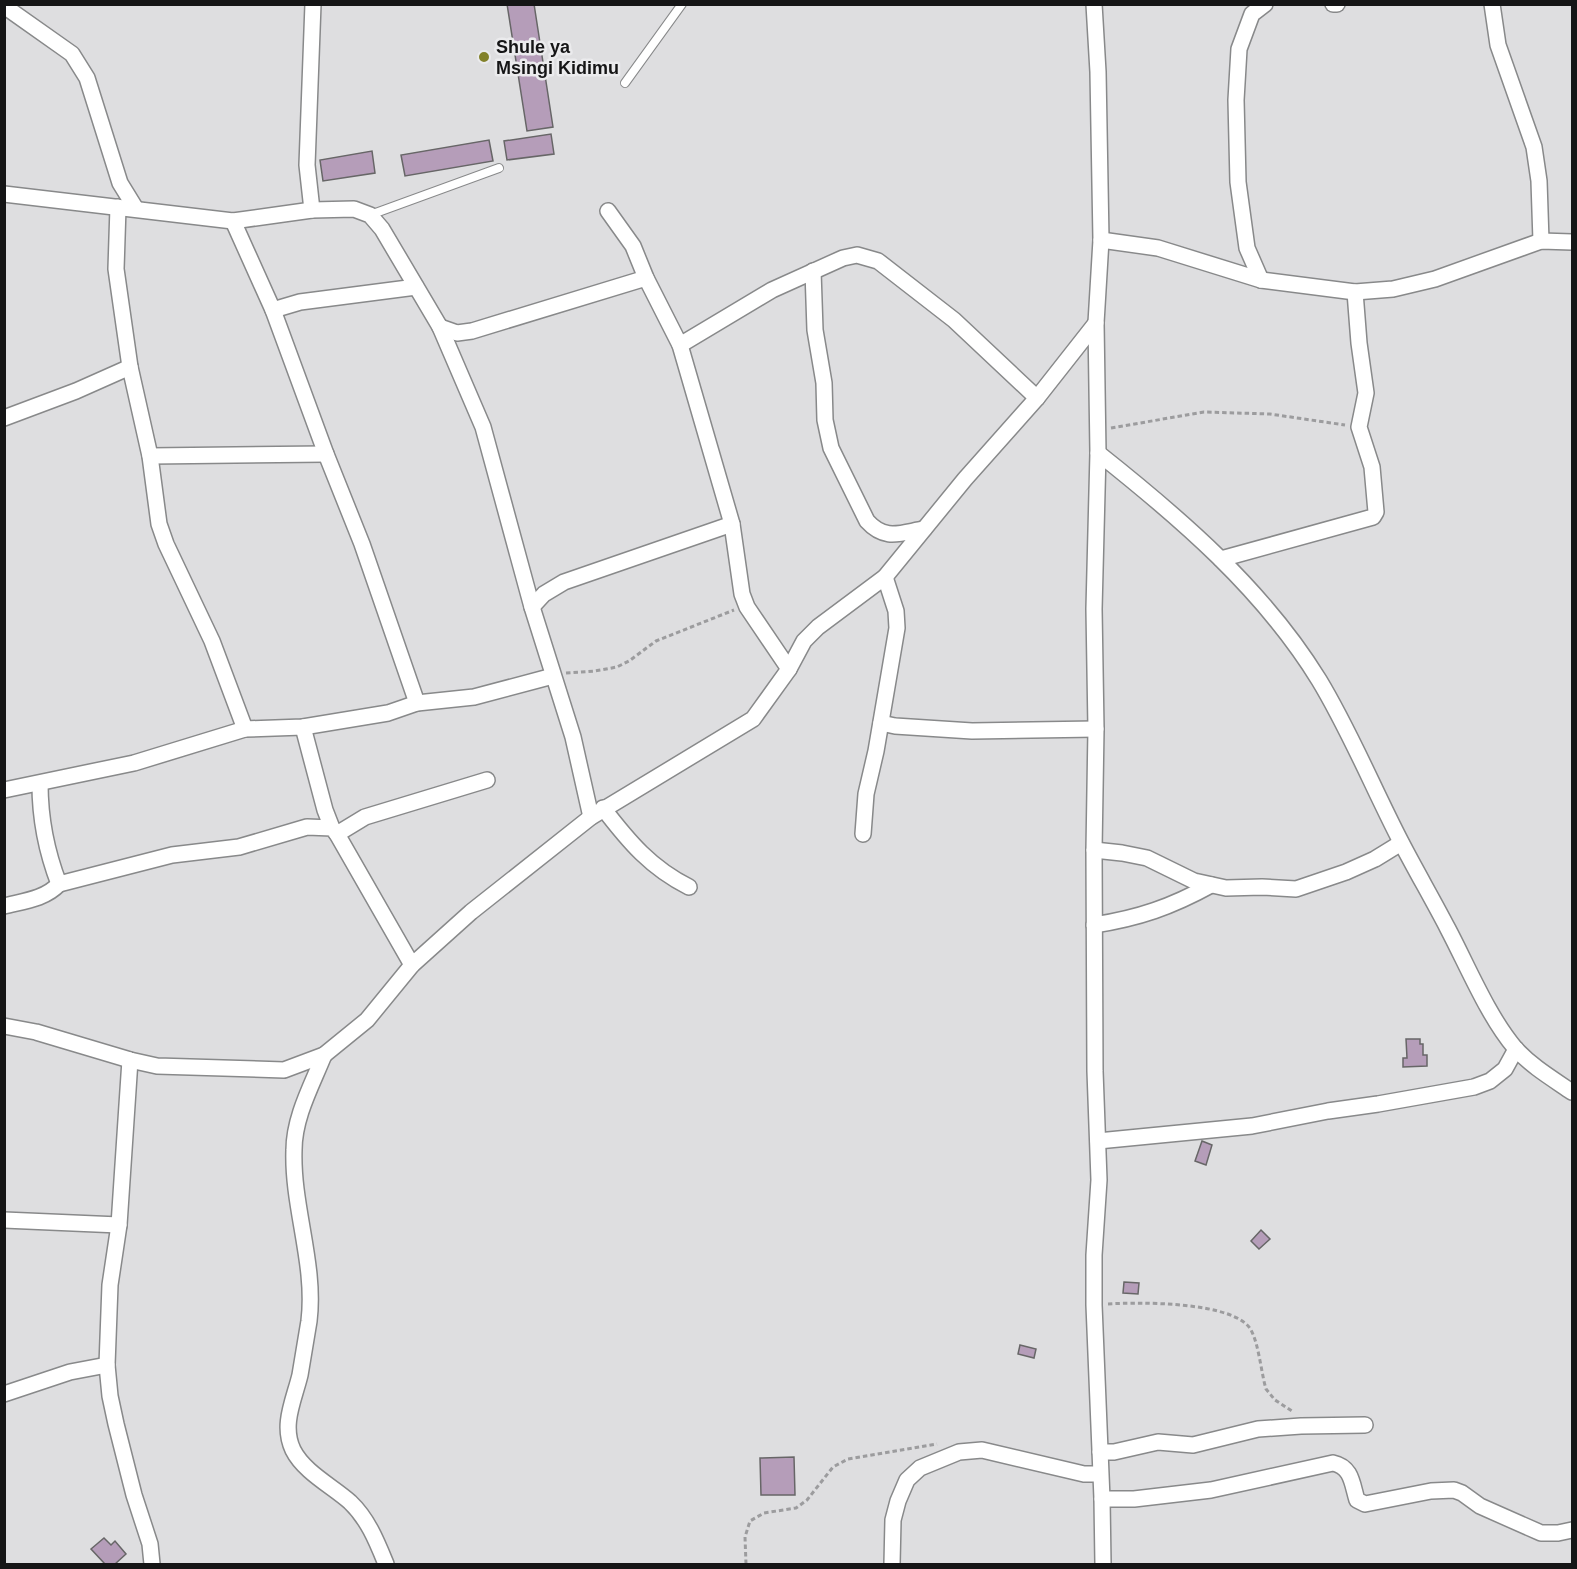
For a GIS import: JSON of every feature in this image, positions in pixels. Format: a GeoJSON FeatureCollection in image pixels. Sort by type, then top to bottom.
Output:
{"type":"FeatureCollection","features":[{"type":"Feature","properties":{"kind":"street"},"geometry":{"type":"LineString","coordinates":[[312,210],[307,165],[313,4]]}},
{"type":"Feature","properties":{"kind":"street"},"geometry":{"type":"LineString","coordinates":[[1094,4],[1098,72],[1101,240],[1096,323],[1098,453],[1094,609],[1095,1071],[1099,1180],[1094,1255],[1094,1305],[1103,1564]]}},
{"type":"Feature","properties":{"kind":"street"},"geometry":{"type":"LineString","coordinates":[[1261,280],[1247,248],[1238,182],[1236,100],[1239,49],[1252,14],[1265,4]]}},
{"type":"Feature","properties":{"kind":"street"},"geometry":{"type":"LineString","coordinates":[[1492,4],[1498,45],[1534,147],[1539,181],[1541,241]]}},
{"type":"Feature","properties":{"kind":"street"},"geometry":{"type":"LineString","coordinates":[[4,6],[72,54],[87,78],[120,183],[136,208]]}},
{"type":"Feature","properties":{"kind":"street"},"geometry":{"type":"LineString","coordinates":[[4,194],[233,221],[312,210],[354,209],[370,215],[382,229],[440,327],[483,427],[532,607],[597,812],[667,876],[689,887]]}},
{"type":"Feature","properties":{"kind":"street"},"geometry":{"type":"LineString","coordinates":[[118,207],[116,269],[129,367],[150,456],[159,524],[166,544],[212,641],[245,729]]}},
{"type":"Feature","properties":{"kind":"street"},"geometry":{"type":"LineString","coordinates":[[609,211],[633,246],[646,278],[680,345],[732,524],[742,594],[747,606],[789,669]]}},
{"type":"Feature","properties":{"kind":"street"},"geometry":{"type":"LineString","coordinates":[[233,221],[273,309],[362,544],[417,703]]}},
{"type":"Feature","properties":{"kind":"street"},"geometry":{"type":"LineString","coordinates":[[1101,240],[1158,248],[1261,280],[1355,292],[1393,289],[1435,279],[1541,241],[1572,242]]}},
{"type":"Feature","properties":{"kind":"street"},"geometry":{"type":"LineString","coordinates":[[680,345],[772,290],[843,258],[857,255],[878,261],[954,320],[1037,398]]}},
{"type":"Feature","properties":{"kind":"street"},"geometry":{"type":"LineString","coordinates":[[813,271],[815,330],[824,382],[825,420],[831,448],[867,521],[876,531],[888,535],[924,529]]}},
{"type":"Feature","properties":{"kind":"street"},"geometry":{"type":"LineString","coordinates":[[440,327],[457,333],[472,331],[646,278]]}},
{"type":"Feature","properties":{"kind":"street"},"geometry":{"type":"LineString","coordinates":[[273,309],[300,302],[416,287]]}},
{"type":"Feature","properties":{"kind":"street"},"geometry":{"type":"LineString","coordinates":[[1221,559],[1373,517],[1376,512],[1371,467],[1359,427],[1366,393],[1355,292]]}},
{"type":"Feature","properties":{"kind":"street"},"geometry":{"type":"LineString","coordinates":[[4,1026],[36,1032],[157,1066],[284,1070],[324,1055],[367,1020],[412,965],[471,912],[597,812],[753,719],[789,669],[804,641],[818,627],[885,577],[965,479],[1037,398],[1096,323]]}},
{"type":"Feature","properties":{"kind":"street"},"geometry":{"type":"LineString","coordinates":[[4,418],[76,392],[129,367]]}},
{"type":"Feature","properties":{"kind":"street"},"geometry":{"type":"LineString","coordinates":[[1098,453],[1160,502],[1221,559],[1290,638],[1319,681],[1401,843],[1439,910],[1485,1002],[1504,1033],[1516,1049],[1549,1077],[1572,1092]]}},
{"type":"Feature","properties":{"kind":"street"},"geometry":{"type":"LineString","coordinates":[[150,456],[326,454]]}},
{"type":"Feature","properties":{"kind":"street"},"geometry":{"type":"LineString","coordinates":[[532,607],[544,594],[564,582],[732,524]]}},
{"type":"Feature","properties":{"kind":"street"},"geometry":{"type":"LineString","coordinates":[[863,834],[866,794],[876,751],[897,628],[896,611],[885,577]]}},
{"type":"Feature","properties":{"kind":"street"},"geometry":{"type":"LineString","coordinates":[[4,790],[134,763],[245,729],[303,727],[388,713],[417,703],[474,697],[522,686],[552,674]]}},
{"type":"Feature","properties":{"kind":"street"},"geometry":{"type":"LineString","coordinates":[[880,723],[972,731],[1096,729]]}},
{"type":"Feature","properties":{"kind":"street"},"geometry":{"type":"LineString","coordinates":[[303,727],[325,810],[334,831],[412,965]]}},
{"type":"Feature","properties":{"kind":"street"},"geometry":{"type":"LineString","coordinates":[[4,906],[37,898],[52,891],[60,884],[172,855],[239,847],[307,827],[334,831],[365,817],[487,780]]}},
{"type":"Feature","properties":{"kind":"street"},"geometry":{"type":"LineString","coordinates":[[40,784],[40,799],[49,858],[60,884]]}},
{"type":"Feature","properties":{"kind":"street"},"geometry":{"type":"LineString","coordinates":[[1094,850],[1147,858],[1194,881],[1226,888],[1296,889],[1346,872],[1375,859],[1401,843]]}},
{"type":"Feature","properties":{"kind":"street"},"geometry":{"type":"LineString","coordinates":[[1094,925],[1129,920],[1156,911],[1211,885]]}},
{"type":"Feature","properties":{"kind":"street"},"geometry":{"type":"LineString","coordinates":[[1098,1142],[1252,1126],[1474,1087],[1490,1081],[1505,1069],[1516,1049]]}},
{"type":"Feature","properties":{"kind":"street"},"geometry":{"type":"LineString","coordinates":[[324,1055],[298,1120],[294,1148],[296,1194],[302,1224],[310,1296],[304,1350],[288,1420],[288,1434],[302,1462],[351,1503],[364,1519],[386,1564]]}},
{"type":"Feature","properties":{"kind":"street"},"geometry":{"type":"LineString","coordinates":[[130,1060],[119,1226],[110,1285],[107,1365],[116,1424],[134,1495],[150,1544],[152,1564]]}},
{"type":"Feature","properties":{"kind":"street"},"geometry":{"type":"LineString","coordinates":[[4,1220],[119,1226]]}},
{"type":"Feature","properties":{"kind":"street"},"geometry":{"type":"LineString","coordinates":[[4,1394],[70,1372],[107,1365]]}},
{"type":"Feature","properties":{"kind":"street"},"geometry":{"type":"LineString","coordinates":[[1100,1452],[1114,1452],[1158,1442],[1193,1445],[1258,1429],[1365,1425]]}},
{"type":"Feature","properties":{"kind":"street"},"geometry":{"type":"LineString","coordinates":[[892,1564],[893,1520],[898,1501],[908,1480],[920,1468],[944,1457],[959,1452],[982,1450],[1084,1474],[1100,1474]]}},
{"type":"Feature","properties":{"kind":"street"},"geometry":{"type":"LineString","coordinates":[[1102,1499],[1134,1499],[1211,1490],[1333,1463],[1347,1469],[1357,1500],[1365,1503],[1431,1491],[1454,1490],[1480,1506],[1541,1533],[1572,1530]]}},
{"type":"Feature","properties":{"kind":"lane"},"geometry":{"type":"LineString","coordinates":[[625,83],[682,4]]}},
{"type":"Feature","properties":{"kind":"lane"},"geometry":{"type":"LineString","coordinates":[[370,215],[499,168]]}},
{"type":"Feature","properties":{"kind":"path"},"geometry":{"type":"LineString","coordinates":[[1097,430],[1204,412],[1270,414],[1359,427]]}},
{"type":"Feature","properties":{"kind":"path"},"geometry":{"type":"LineString","coordinates":[[552,674],[579,673],[618,667],[656,640],[747,606]]}},
{"type":"Feature","properties":{"kind":"path"},"geometry":{"type":"LineString","coordinates":[[1094,1305],[1154,1303],[1194,1306],[1223,1313],[1243,1322],[1251,1330],[1266,1389],[1270,1396],[1299,1416],[1307,1426]]}},
{"type":"Feature","properties":{"kind":"path"},"geometry":{"type":"LineString","coordinates":[[746,1564],[745,1537],[750,1521],[764,1513],[796,1508],[807,1500],[833,1467],[848,1459],[945,1443]]}},
{"type":"Feature","properties":{"kind":"building"},"geometry":{"type":"Polygon","coordinates":[[[507,4],[534,4],[553,127],[527,131],[507,4]]]}},
{"type":"Feature","properties":{"kind":"building"},"geometry":{"type":"Polygon","coordinates":[[[551,134],[554,154],[507,160],[504,141],[551,134]]]}},
{"type":"Feature","properties":{"kind":"building"},"geometry":{"type":"Polygon","coordinates":[[[489,140],[493,161],[405,176],[401,155],[489,140]]]}},
{"type":"Feature","properties":{"kind":"building"},"geometry":{"type":"Polygon","coordinates":[[[372,151],[375,173],[323,181],[320,160],[372,151]]]}},
{"type":"Feature","properties":{"kind":"building"},"geometry":{"type":"Polygon","coordinates":[[[1406,1039],[1420,1039],[1420,1044],[1423,1044],[1423,1055],[1427,1055],[1427,1066],[1403,1067],[1403,1058],[1407,1058],[1406,1039]]]}},
{"type":"Feature","properties":{"kind":"building"},"geometry":{"type":"Polygon","coordinates":[[[1202,1141],[1212,1145],[1206,1165],[1195,1161],[1202,1141]]]}},
{"type":"Feature","properties":{"kind":"building"},"geometry":{"type":"Polygon","coordinates":[[[1261,1230],[1270,1239],[1259,1249],[1251,1241],[1261,1230]]]}},
{"type":"Feature","properties":{"kind":"building"},"geometry":{"type":"Polygon","coordinates":[[[1124,1282],[1139,1283],[1138,1294],[1123,1293],[1124,1282]]]}},
{"type":"Feature","properties":{"kind":"building"},"geometry":{"type":"Polygon","coordinates":[[[1020,1345],[1036,1349],[1034,1358],[1018,1354],[1020,1345]]]}},
{"type":"Feature","properties":{"kind":"building"},"geometry":{"type":"Polygon","coordinates":[[[794,1457],[795,1495],[761,1495],[760,1458],[794,1457]]]}},
{"type":"Feature","properties":{"kind":"building"},"geometry":{"type":"Polygon","coordinates":[[[104,1538],[111,1545],[115,1541],[126,1554],[115,1564],[105,1564],[91,1549],[104,1538]]]}},
{"type":"Feature","properties":{"kind":"place","name":"Shule ya Msingi Kidimu"},"geometry":{"type":"Point","coordinates":[484,57]}}]}
